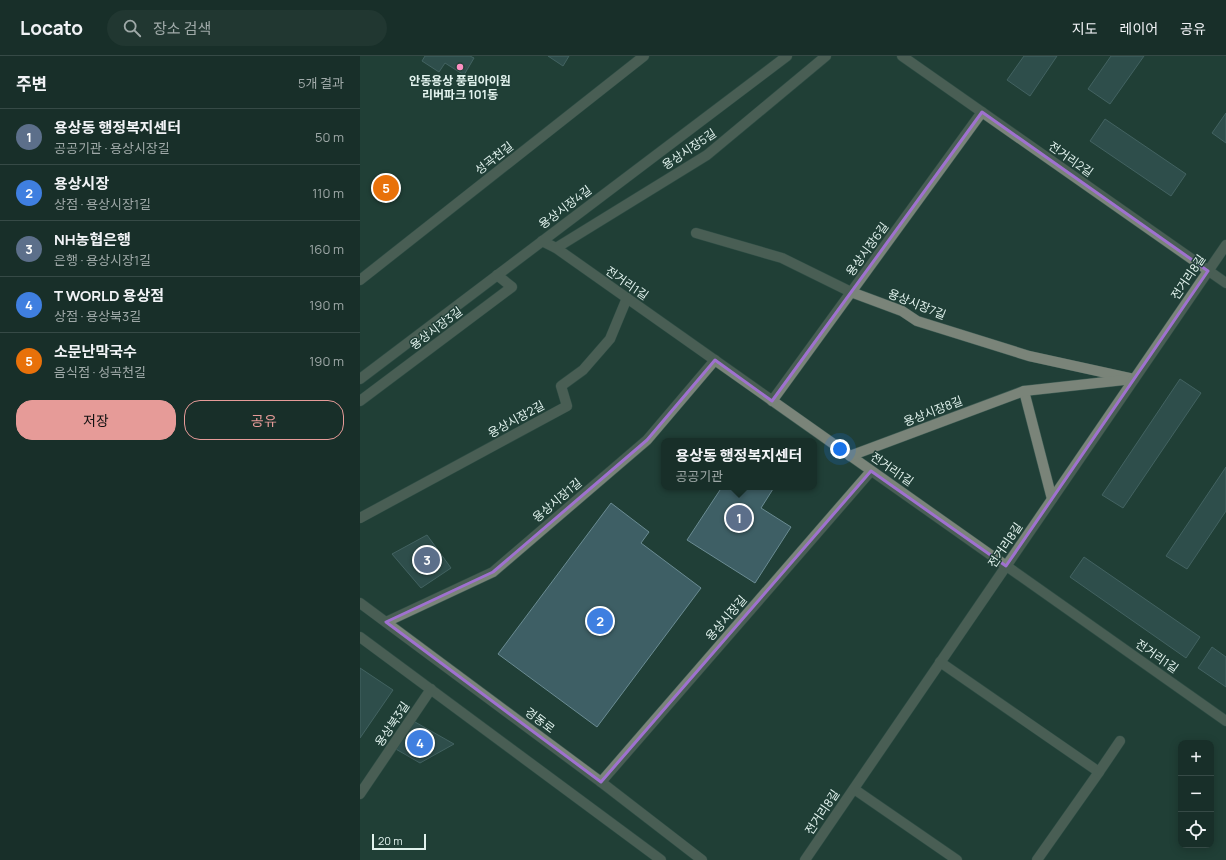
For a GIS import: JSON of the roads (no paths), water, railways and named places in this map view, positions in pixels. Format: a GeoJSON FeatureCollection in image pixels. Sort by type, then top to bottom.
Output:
{"type":"FeatureCollection","features":[{"type":"Feature","properties":{"kind":"street","name":"성곡천길"},"geometry":{"type":"LineString","coordinates":[[360,280],[644,56]]}},
{"type":"Feature","properties":{"kind":"street","name":"용상시장4길"},"geometry":{"type":"LineString","coordinates":[[360,379],[786,56]]}},
{"type":"Feature","properties":{"kind":"street","name":"용상시장5길"},"geometry":{"type":"LineString","coordinates":[[556,248],[707,155],[826,56]]}},
{"type":"Feature","properties":{"kind":"street","name":"전거리2길"},"geometry":{"type":"LineString","coordinates":[[902,56],[1226,283]]}},
{"type":"Feature","properties":{"kind":"street","name":"용상시장6길"},"geometry":{"type":"LineString","coordinates":[[772,400],[982,112]]}},
{"type":"Feature","properties":{"kind":"street","name":"용상시장7길"},"geometry":{"type":"LineString","coordinates":[[696,232],[782,258],[851,292],[902,311],[918,321],[1029,356],[1134,378]]}},
{"type":"Feature","properties":{"kind":"street","name":"전거리1길"},"geometry":{"type":"LineString","coordinates":[[542,241],[556,248],[1226,721]]}},
{"type":"Feature","properties":{"kind":"street","name":"전거리8길"},"geometry":{"type":"LineString","coordinates":[[805,860],[1226,244]]}},
{"type":"Feature","properties":{"kind":"street","name":"용상시장3길"},"geometry":{"type":"LineString","coordinates":[[360,401],[512,287],[497,275]]}},
{"type":"Feature","properties":{"kind":"street","name":"용상시장2길"},"geometry":{"type":"LineString","coordinates":[[360,518],[567,406],[561,386],[583,370],[610,339],[626,298]]}},
{"type":"Feature","properties":{"kind":"street","name":"용상시장1길"},"geometry":{"type":"LineString","coordinates":[[386,622],[492,572],[647,440],[715,360]]}},
{"type":"Feature","properties":{"kind":"street","name":"용상시장8길"},"geometry":{"type":"LineString","coordinates":[[850,456],[1024,391],[1134,378]]}},
{"type":"Feature","properties":{"kind":"street"},"geometry":{"type":"LineString","coordinates":[[1024,391],[1052,499]]}},
{"type":"Feature","properties":{"kind":"street","name":"용상시장길"},"geometry":{"type":"LineString","coordinates":[[601,782],[871,470]]}},
{"type":"Feature","properties":{"kind":"street","name":"경동로"},"geometry":{"type":"LineString","coordinates":[[360,603],[601,782],[702,860]]}},
{"type":"Feature","properties":{"kind":"street"},"geometry":{"type":"LineString","coordinates":[[360,637],[661,860]]}},
{"type":"Feature","properties":{"kind":"street"},"geometry":{"type":"LineString","coordinates":[[940,662],[1098,772]]}},
{"type":"Feature","properties":{"kind":"street","name":"용상북3길"},"geometry":{"type":"LineString","coordinates":[[360,794],[431,689]]}},
{"type":"Feature","properties":{"kind":"street"},"geometry":{"type":"LineString","coordinates":[[1037,860],[1120,741]]}},
{"type":"Feature","properties":{"kind":"street"},"geometry":{"type":"LineString","coordinates":[[854,789],[957,860]]}},
{"type":"Feature","properties":{"kind":"place","name":"안동용상 풍림아이원 리버파크 101동"},"geometry":{"type":"Point","coordinates":[460,67]}},
{"type":"Feature","properties":{"kind":"place","name":"소문난막국수"},"geometry":{"type":"Point","coordinates":[386,188]}},
{"type":"Feature","properties":{"kind":"place","name":"용상동 행정복지센터"},"geometry":{"type":"Point","coordinates":[739,518]}},
{"type":"Feature","properties":{"kind":"place","name":"NH농협은행"},"geometry":{"type":"Point","coordinates":[427,560]}},
{"type":"Feature","properties":{"kind":"place","name":"용상시장"},"geometry":{"type":"Point","coordinates":[600,621]}},
{"type":"Feature","properties":{"kind":"place","name":"T WORLD 용상점"},"geometry":{"type":"Point","coordinates":[420,743]}}]}
